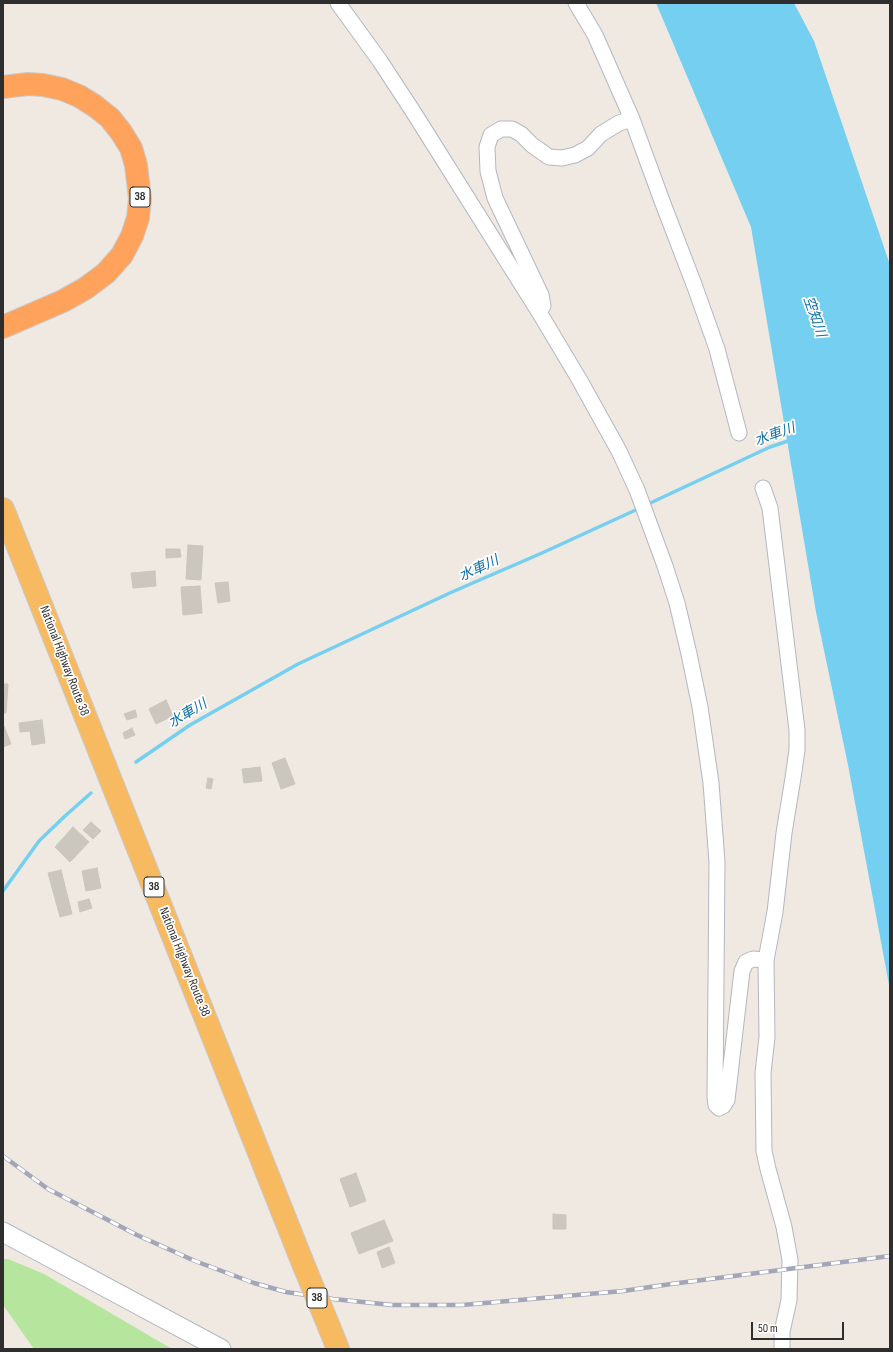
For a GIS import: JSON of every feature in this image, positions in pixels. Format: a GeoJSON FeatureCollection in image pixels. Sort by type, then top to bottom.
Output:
{"type":"FeatureCollection","features":[{"type":"Feature","properties":{"kind":"highway","name":"38"},"geometry":{"type":"LineString","coordinates":[[3,87],[28,84],[62,89],[79,96],[110,118],[131,148],[136,165],[140,199],[138,218],[132,236],[122,255],[106,273],[86,288],[64,301],[3,327]]}},
{"type":"Feature","properties":{"kind":"highway","name":"National Highway Route 38"},"geometry":{"type":"LineString","coordinates":[[3,509],[338,1349]]}},
{"type":"Feature","properties":{"kind":"street"},"geometry":{"type":"LineString","coordinates":[[338,3],[380,61],[414,113],[539,312],[600,416],[619,451],[637,490],[667,573],[677,603],[689,654],[706,741],[711,782],[717,862],[715,1097],[716,1105],[719,1108],[723,1106],[727,1100],[742,971],[746,962],[753,959],[766,960]]}},
{"type":"Feature","properties":{"kind":"street"},"geometry":{"type":"LineString","coordinates":[[576,3],[595,35],[632,119],[717,349],[739,433]]}},
{"type":"Feature","properties":{"kind":"street"},"geometry":{"type":"LineString","coordinates":[[539,312],[543,306],[541,295],[495,198],[488,171],[487,148],[491,135],[501,129],[512,129],[521,134],[532,145],[549,157],[562,158],[575,155],[588,148],[601,134],[619,123],[632,119]]}},
{"type":"Feature","properties":{"kind":"street"},"geometry":{"type":"LineString","coordinates":[[763,488],[770,508],[797,730],[797,750],[784,833],[775,912],[766,960],[767,1030],[763,1073],[764,1151],[785,1232],[790,1260],[789,1300],[782,1332],[782,1349]]}},
{"type":"Feature","properties":{"kind":"street"},"geometry":{"type":"LineString","coordinates":[[3,1232],[221,1349]]}},
{"type":"Feature","properties":{"kind":"green space"},"geometry":{"type":"Polygon","coordinates":[[[3,1259],[8,1259],[44,1274],[172,1349],[34,1349],[3,1305],[3,1259]]]}},
{"type":"Feature","properties":{"kind":"water","name":"空知川"},"geometry":{"type":"Polygon","coordinates":[[[656,3],[794,3],[814,41],[890,265],[890,990],[848,765],[816,612],[751,227],[656,3]]]}},
{"type":"Feature","properties":{"kind":"building"},"geometry":{"type":"Polygon","coordinates":[[[188,545],[203,546],[201,580],[186,579],[188,545]]]}},
{"type":"Feature","properties":{"kind":"building"},"geometry":{"type":"Polygon","coordinates":[[[166,549],[180,549],[181,557],[166,558],[166,549]]]}},
{"type":"Feature","properties":{"kind":"building"},"geometry":{"type":"Polygon","coordinates":[[[155,571],[156,586],[133,588],[131,573],[155,571]]]}},
{"type":"Feature","properties":{"kind":"building"},"geometry":{"type":"Polygon","coordinates":[[[228,582],[230,601],[218,603],[215,583],[228,582]]]}},
{"type":"Feature","properties":{"kind":"building"},"geometry":{"type":"Polygon","coordinates":[[[200,586],[202,613],[183,615],[181,587],[200,586]]]}},
{"type":"Feature","properties":{"kind":"building"},"geometry":{"type":"Polygon","coordinates":[[[3,684],[8,684],[6,713],[3,713],[3,684]]]}},
{"type":"Feature","properties":{"kind":"building"},"geometry":{"type":"Polygon","coordinates":[[[166,700],[173,716],[156,724],[149,709],[166,700]]]}},
{"type":"Feature","properties":{"kind":"building"},"geometry":{"type":"Polygon","coordinates":[[[135,710],[137,717],[127,720],[124,714],[135,710]]]}},
{"type":"Feature","properties":{"kind":"building"},"geometry":{"type":"Polygon","coordinates":[[[42,720],[45,743],[32,745],[30,731],[20,732],[19,723],[42,720]]]}},
{"type":"Feature","properties":{"kind":"building"},"geometry":{"type":"Polygon","coordinates":[[[3,726],[11,744],[3,747],[3,726]]]}},
{"type":"Feature","properties":{"kind":"building"},"geometry":{"type":"Polygon","coordinates":[[[132,728],[135,735],[125,739],[123,733],[132,728]]]}},
{"type":"Feature","properties":{"kind":"building"},"geometry":{"type":"Polygon","coordinates":[[[285,758],[295,784],[281,789],[272,763],[285,758]]]}},
{"type":"Feature","properties":{"kind":"building"},"geometry":{"type":"Polygon","coordinates":[[[260,767],[262,781],[244,783],[242,769],[260,767]]]}},
{"type":"Feature","properties":{"kind":"building"},"geometry":{"type":"Polygon","coordinates":[[[208,778],[213,779],[211,789],[206,788],[208,778]]]}},
{"type":"Feature","properties":{"kind":"building"},"geometry":{"type":"Polygon","coordinates":[[[91,822],[101,831],[93,839],[83,830],[91,822]]]}},
{"type":"Feature","properties":{"kind":"building"},"geometry":{"type":"Polygon","coordinates":[[[73,827],[89,842],[70,862],[55,847],[73,827]]]}},
{"type":"Feature","properties":{"kind":"building"},"geometry":{"type":"Polygon","coordinates":[[[97,868],[101,888],[86,891],[82,871],[97,868]]]}},
{"type":"Feature","properties":{"kind":"building"},"geometry":{"type":"Polygon","coordinates":[[[61,870],[72,914],[60,917],[48,873],[61,870]]]}},
{"type":"Feature","properties":{"kind":"building"},"geometry":{"type":"Polygon","coordinates":[[[89,899],[92,908],[80,912],[78,902],[89,899]]]}},
{"type":"Feature","properties":{"kind":"building"},"geometry":{"type":"Polygon","coordinates":[[[356,1173],[366,1201],[350,1207],[340,1179],[356,1173]]]}},
{"type":"Feature","properties":{"kind":"building"},"geometry":{"type":"Polygon","coordinates":[[[553,1214],[566,1215],[566,1229],[553,1229],[553,1214]]]}},
{"type":"Feature","properties":{"kind":"building"},"geometry":{"type":"Polygon","coordinates":[[[384,1220],[393,1241],[359,1254],[351,1233],[384,1220]]]}},
{"type":"Feature","properties":{"kind":"building"},"geometry":{"type":"Polygon","coordinates":[[[389,1247],[395,1263],[382,1268],[377,1252],[389,1247]]]}},
{"type":"Feature","properties":{"kind":"waterway","name":"水車川"},"geometry":{"type":"LineString","coordinates":[[646,505],[770,447],[791,440]]}},
{"type":"Feature","properties":{"kind":"waterway","name":"水車川"},"geometry":{"type":"LineString","coordinates":[[136,762],[190,725],[298,664],[452,592],[640,508]]}},
{"type":"Feature","properties":{"kind":"waterway","name":"水車川"},"geometry":{"type":"LineString","coordinates":[[3,891],[39,841],[91,793]]}},
{"type":"Feature","properties":{"kind":"railway"},"geometry":{"type":"LineString","coordinates":[[3,1156],[48,1189],[137,1235],[195,1261],[254,1283],[286,1292],[333,1299],[392,1305],[462,1305],[623,1291],[890,1256]]}}]}
